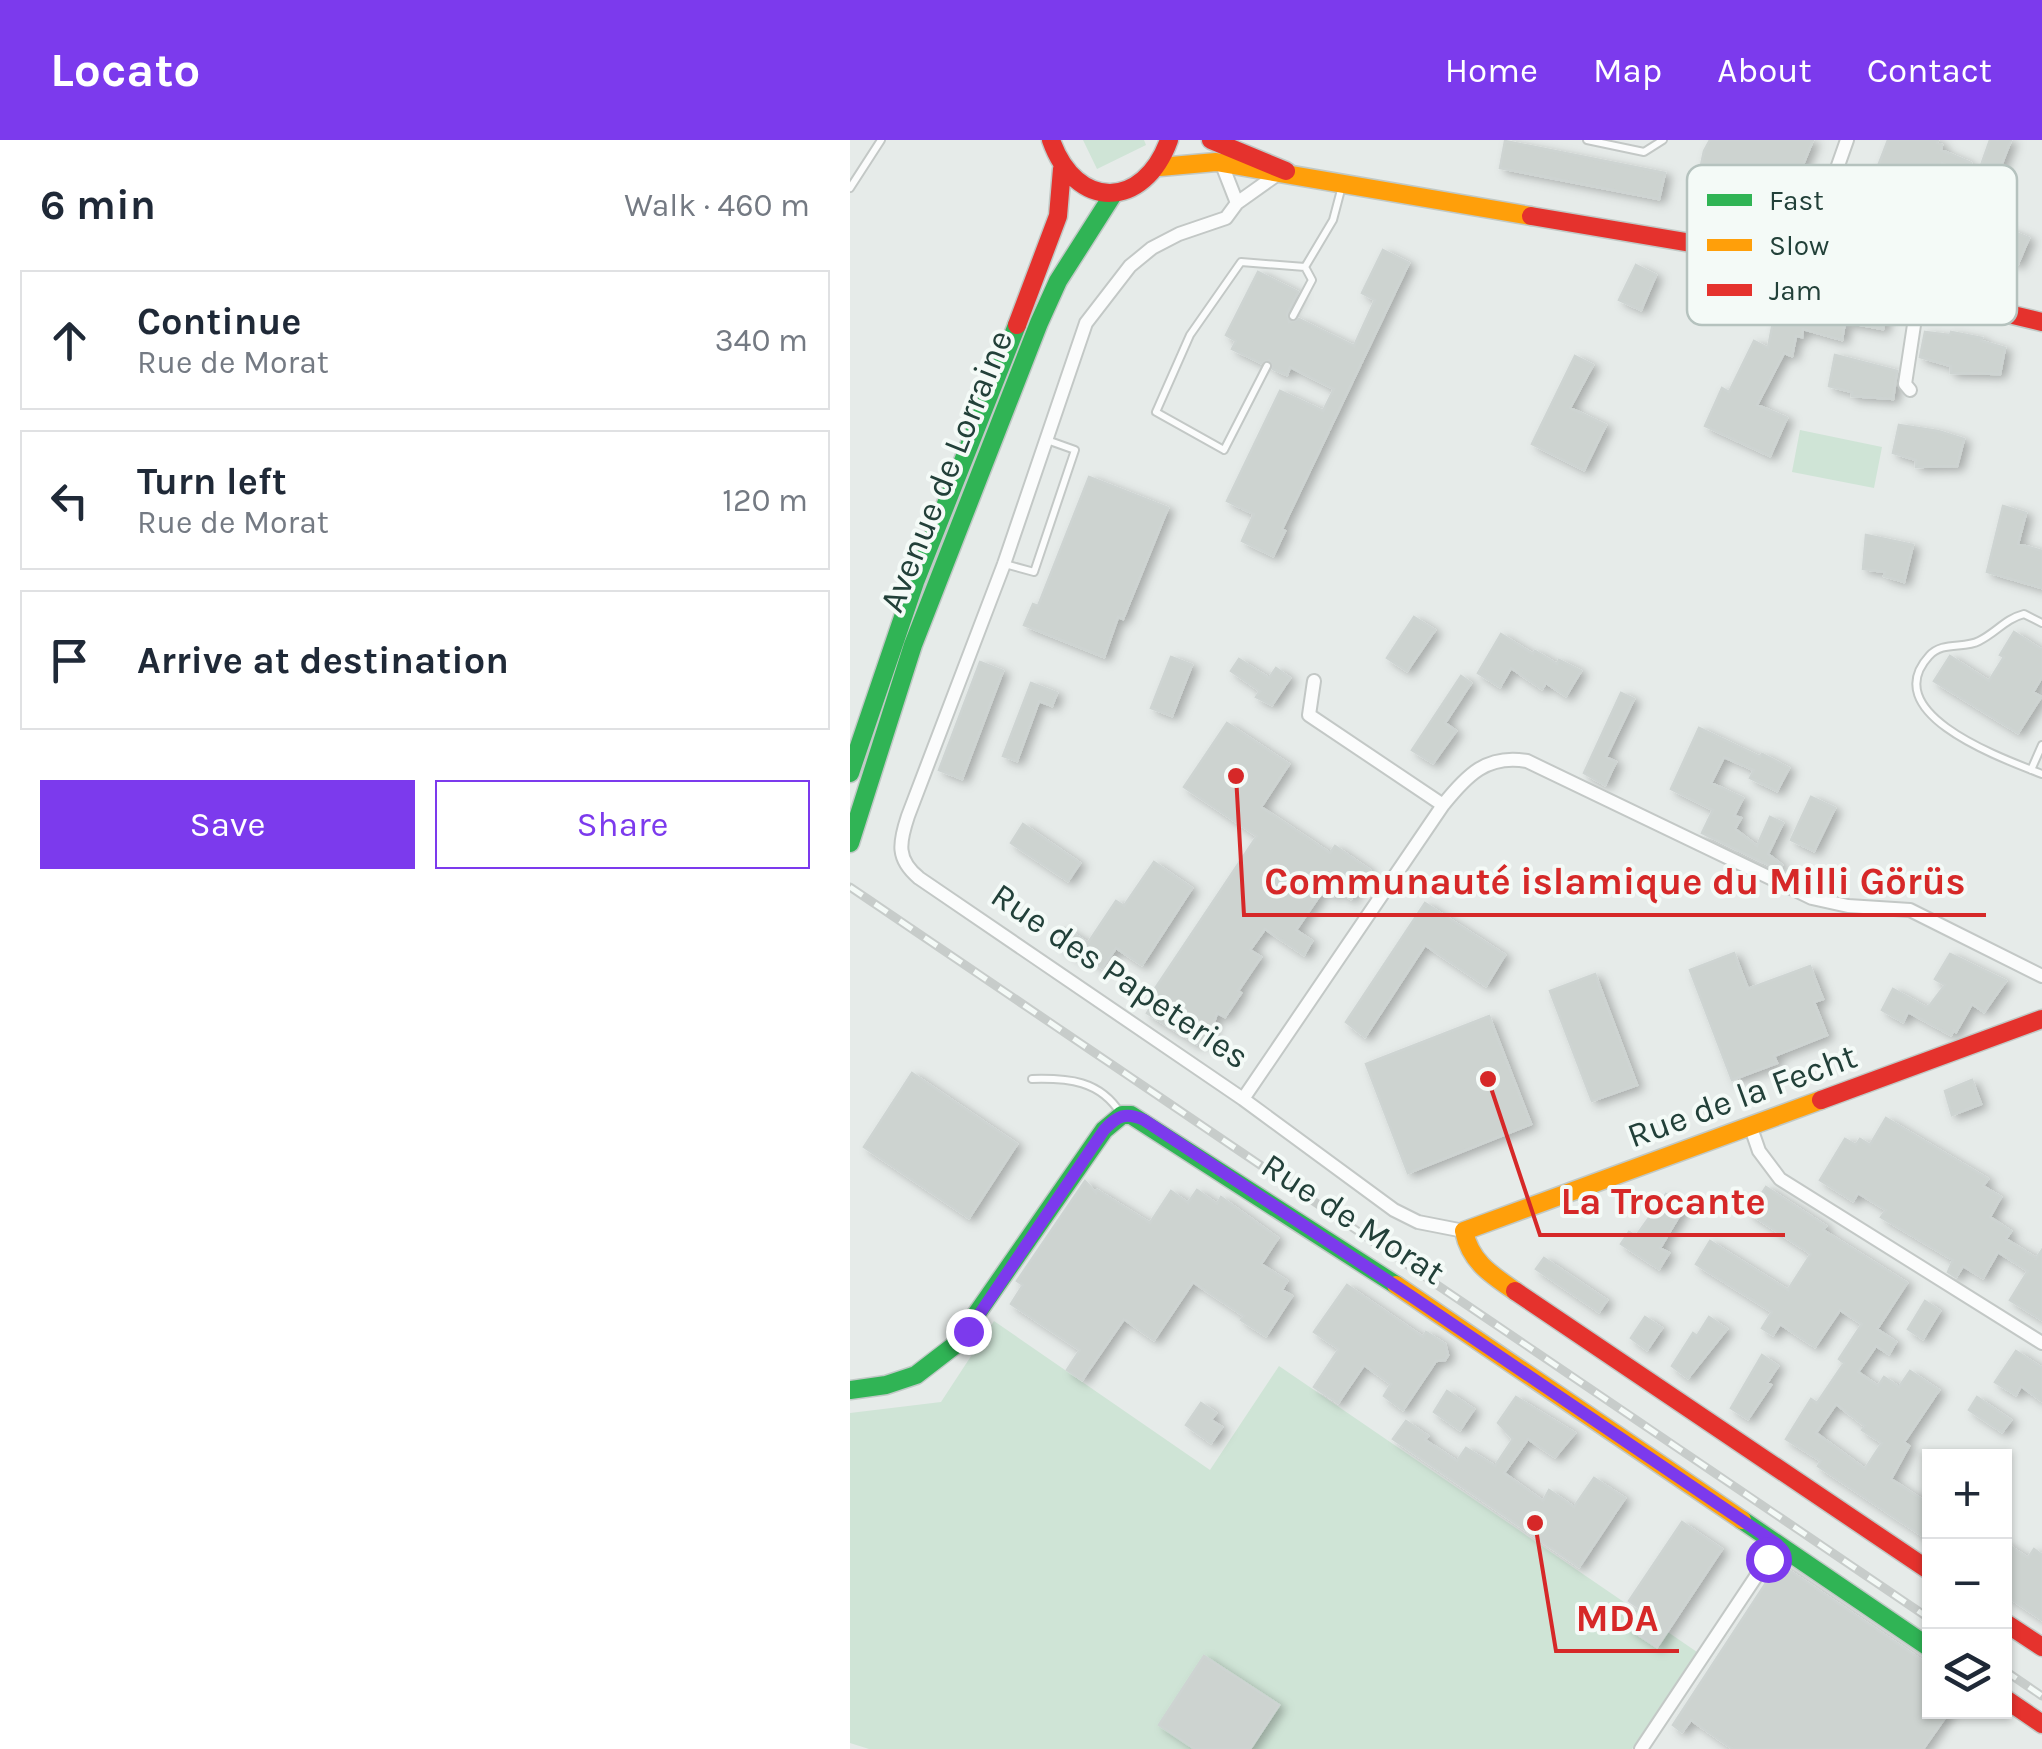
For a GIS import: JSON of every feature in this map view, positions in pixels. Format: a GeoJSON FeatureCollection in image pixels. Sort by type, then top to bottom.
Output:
{"type":"FeatureCollection","features":[{"type":"Feature","properties":{"kind":"street"},"geometry":{"type":"LineString","coordinates":[[1051,140],[1062,170],[1076,183],[1094,191],[1114,193],[1147,180],[1160,167],[1170,140]]}},
{"type":"Feature","properties":{"kind":"street"},"geometry":{"type":"LineString","coordinates":[[1211,140],[1280,166],[1295,176]]}},
{"type":"Feature","properties":{"kind":"street"},"geometry":{"type":"LineString","coordinates":[[1838,165],[1847,140]]}},
{"type":"Feature","properties":{"kind":"street"},"geometry":{"type":"LineString","coordinates":[[1160,167],[1221,162],[1275,176],[1295,176],[1687,242]]}},
{"type":"Feature","properties":{"kind":"street"},"geometry":{"type":"LineString","coordinates":[[1221,162],[1237,202]]}},
{"type":"Feature","properties":{"kind":"street","name":"Avenue de Lorraine"},"geometry":{"type":"LineString","coordinates":[[850,773],[870,703],[908,600],[1040,270],[1058,216],[1062,170]]}},
{"type":"Feature","properties":{"kind":"street","name":"Rue des Papeteries"},"geometry":{"type":"LineString","coordinates":[[1275,176],[1237,202],[1226,218],[1152,248],[1130,266],[1100,301],[1078,343],[1004,564],[904,828],[901,858],[919,878],[1243,1099],[1394,1210],[1418,1222],[1464,1231]]}},
{"type":"Feature","properties":{"kind":"street","name":"Avenue de Lorraine"},"geometry":{"type":"LineString","coordinates":[[850,843],[888,709],[1039,323],[1058,282],[1114,193]]}},
{"type":"Feature","properties":{"kind":"street"},"geometry":{"type":"LineString","coordinates":[[2017,316],[2042,322]]}},
{"type":"Feature","properties":{"kind":"street"},"geometry":{"type":"LineString","coordinates":[[1910,390],[1904,384],[1914,325]]}},
{"type":"Feature","properties":{"kind":"street"},"geometry":{"type":"LineString","coordinates":[[1314,682],[1309,715],[1444,805]]}},
{"type":"Feature","properties":{"kind":"street"},"geometry":{"type":"LineString","coordinates":[[1243,1099],[1464,779],[1484,764],[1508,758],[1527,761],[1812,898],[1848,906],[1910,910],[2042,976]]}},
{"type":"Feature","properties":{"kind":"street","name":"Rue de la Fecht"},"geometry":{"type":"LineString","coordinates":[[1464,1231],[2042,1019]]}},
{"type":"Feature","properties":{"kind":"street"},"geometry":{"type":"LineString","coordinates":[[850,1390],[910,1380],[944,1360],[968,1331],[1104,1130],[1122,1115]]}},
{"type":"Feature","properties":{"kind":"street","name":"Rue de Morat"},"geometry":{"type":"LineString","coordinates":[[1122,1115],[1144,1120],[1411,1296],[1922,1643]]}},
{"type":"Feature","properties":{"kind":"street"},"geometry":{"type":"LineString","coordinates":[[1751,1128],[1759,1151],[1780,1180],[2042,1344]]}},
{"type":"Feature","properties":{"kind":"street"},"geometry":{"type":"LineString","coordinates":[[1464,1231],[1468,1252],[1485,1270],[1922,1566]]}},
{"type":"Feature","properties":{"kind":"street"},"geometry":{"type":"LineString","coordinates":[[1641,1749],[1777,1544]]}},
{"type":"Feature","properties":{"kind":"street"},"geometry":{"type":"LineString","coordinates":[[2012,1627],[2042,1647]]}},
{"type":"Feature","properties":{"kind":"street"},"geometry":{"type":"LineString","coordinates":[[2012,1703],[2042,1724]]}},
{"type":"Feature","properties":{"kind":"lane"},"geometry":{"type":"LineString","coordinates":[[850,188],[881,140]]}},
{"type":"Feature","properties":{"kind":"lane"},"geometry":{"type":"LineString","coordinates":[[1587,140],[1644,152],[1662,140]]}},
{"type":"Feature","properties":{"kind":"lane"},"geometry":{"type":"LineString","coordinates":[[1304,267],[1333,220],[1342,184]]}},
{"type":"Feature","properties":{"kind":"lane"},"geometry":{"type":"LineString","coordinates":[[1267,366],[1224,450],[1156,412],[1190,335],[1241,262],[1304,267]]}},
{"type":"Feature","properties":{"kind":"lane"},"geometry":{"type":"LineString","coordinates":[[1293,316],[1312,280],[1304,267]]}},
{"type":"Feature","properties":{"kind":"lane"},"geometry":{"type":"LineString","coordinates":[[1004,564],[1034,572],[1046,537],[1075,450],[1046,440]]}},
{"type":"Feature","properties":{"kind":"lane"},"geometry":{"type":"LineString","coordinates":[[2042,623],[2024,614],[2006,619],[1976,644],[1950,645],[1930,653],[1920,670],[1917,695],[1930,717],[1989,753],[2042,774]]}},
{"type":"Feature","properties":{"kind":"lane"},"geometry":{"type":"LineString","coordinates":[[2031,770],[2042,745]]}},
{"type":"Feature","properties":{"kind":"lane"},"geometry":{"type":"LineString","coordinates":[[1032,1079],[1080,1080],[1112,1100],[1122,1115]]}},
{"type":"Feature","properties":{"kind":"green space"},"geometry":{"type":"Polygon","coordinates":[[[1083,140],[1144,140],[1146,145],[1097,169],[1083,140]]]}},
{"type":"Feature","properties":{"kind":"green space"},"geometry":{"type":"Polygon","coordinates":[[[1800,430],[1882,447],[1874,488],[1792,472],[1800,430]]]}},
{"type":"Feature","properties":{"kind":"green space"},"geometry":{"type":"Polygon","coordinates":[[[994,1321],[1210,1470],[1279,1366],[1697,1652],[1632,1749],[869,1749],[850,1743],[850,1413],[941,1402],[994,1321]]]}},
{"type":"Feature","properties":{"kind":"building"},"geometry":{"type":"Polygon","coordinates":[[[1710,140],[1813,140],[1803,165],[1701,165],[1710,140]]]}},
{"type":"Feature","properties":{"kind":"building"},"geometry":{"type":"Polygon","coordinates":[[[1888,140],[1938,140],[1941,150],[1971,163],[1970,165],[1878,165],[1888,140]]]}},
{"type":"Feature","properties":{"kind":"building"},"geometry":{"type":"Polygon","coordinates":[[[1990,140],[2011,140],[2001,165],[1981,165],[1990,140]]]}},
{"type":"Feature","properties":{"kind":"building"},"geometry":{"type":"Polygon","coordinates":[[[1505,141],[1665,173],[1659,199],[1500,168],[1505,141]]]}},
{"type":"Feature","properties":{"kind":"building"},"geometry":{"type":"Polygon","coordinates":[[[2017,233],[2029,238],[2017,264],[2017,233]]]}},
{"type":"Feature","properties":{"kind":"building"},"geometry":{"type":"Polygon","coordinates":[[[1383,250],[1409,263],[1282,529],[1285,531],[1273,556],[1242,541],[1254,514],[1227,501],[1280,391],[1323,411],[1334,389],[1290,367],[1287,375],[1273,369],[1269,360],[1261,363],[1232,349],[1236,341],[1226,335],[1258,272],[1298,292],[1287,314],[1289,322],[1299,319],[1354,346],[1375,300],[1362,293],[1383,250]]]}},
{"type":"Feature","properties":{"kind":"building"},"geometry":{"type":"Polygon","coordinates":[[[1636,265],[1656,275],[1641,310],[1619,300],[1636,265]]]}},
{"type":"Feature","properties":{"kind":"building"},"geometry":{"type":"Polygon","coordinates":[[[1772,325],[1844,325],[1842,340],[1803,329],[1802,337],[1796,336],[1792,356],[1784,353],[1757,405],[1787,418],[1770,456],[1705,426],[1722,388],[1729,392],[1754,341],[1768,348],[1772,325]]]}},
{"type":"Feature","properties":{"kind":"building"},"geometry":{"type":"Polygon","coordinates":[[[1925,332],[1982,338],[1981,341],[2005,348],[2000,374],[1951,373],[1951,366],[1920,357],[1925,332]]]}},
{"type":"Feature","properties":{"kind":"building"},"geometry":{"type":"Polygon","coordinates":[[[1835,355],[1897,371],[1893,399],[1852,396],[1852,392],[1829,386],[1835,355]]]}},
{"type":"Feature","properties":{"kind":"building"},"geometry":{"type":"Polygon","coordinates":[[[1575,356],[1593,365],[1570,408],[1606,425],[1584,470],[1532,444],[1575,356]]]}},
{"type":"Feature","properties":{"kind":"building"},"geometry":{"type":"Polygon","coordinates":[[[1899,425],[1964,439],[1957,466],[1916,467],[1916,460],[1893,453],[1899,425]]]}},
{"type":"Feature","properties":{"kind":"building"},"geometry":{"type":"Polygon","coordinates":[[[1089,477],[1168,508],[1104,657],[1024,625],[1033,604],[1038,606],[1089,477]]]}},
{"type":"Feature","properties":{"kind":"building"},"geometry":{"type":"Polygon","coordinates":[[[2003,506],[2026,513],[2018,544],[2042,551],[2042,588],[1987,572],[2003,506]]]}},
{"type":"Feature","properties":{"kind":"building"},"geometry":{"type":"Polygon","coordinates":[[[1866,535],[1913,545],[1904,582],[1884,576],[1885,572],[1863,569],[1866,535]]]}},
{"type":"Feature","properties":{"kind":"building"},"geometry":{"type":"Polygon","coordinates":[[[1414,617],[1435,630],[1407,671],[1387,658],[1414,617]]]}},
{"type":"Feature","properties":{"kind":"building"},"geometry":{"type":"Polygon","coordinates":[[[2014,632],[2042,650],[2042,677],[2033,692],[2041,697],[2018,733],[1934,681],[1950,656],[1989,681],[2014,632]]]}},
{"type":"Feature","properties":{"kind":"building"},"geometry":{"type":"Polygon","coordinates":[[[1501,634],[1533,654],[1535,651],[1557,664],[1559,660],[1581,671],[1566,696],[1546,683],[1542,689],[1511,668],[1500,687],[1478,673],[1501,634]]]}},
{"type":"Feature","properties":{"kind":"building"},"geometry":{"type":"Polygon","coordinates":[[[1171,657],[1192,665],[1172,716],[1151,708],[1171,657]]]}},
{"type":"Feature","properties":{"kind":"building"},"geometry":{"type":"Polygon","coordinates":[[[1239,659],[1269,678],[1276,668],[1290,678],[1272,705],[1256,697],[1260,691],[1231,671],[1239,659]]]}},
{"type":"Feature","properties":{"kind":"building"},"geometry":{"type":"Polygon","coordinates":[[[980,662],[1003,671],[962,779],[939,770],[980,662]]]}},
{"type":"Feature","properties":{"kind":"building"},"geometry":{"type":"Polygon","coordinates":[[[1461,676],[1471,683],[1445,723],[1456,731],[1433,763],[1412,750],[1461,676]]]}},
{"type":"Feature","properties":{"kind":"building"},"geometry":{"type":"Polygon","coordinates":[[[1031,683],[1057,693],[1052,706],[1039,701],[1017,761],[1003,756],[1031,683]]]}},
{"type":"Feature","properties":{"kind":"building"},"geometry":{"type":"Polygon","coordinates":[[[1621,693],[1634,699],[1606,757],[1616,762],[1605,785],[1584,773],[1621,693]]]}},
{"type":"Feature","properties":{"kind":"building"},"geometry":{"type":"Polygon","coordinates":[[[1227,723],[1289,764],[1261,807],[1330,853],[1335,846],[1370,870],[1351,899],[1338,890],[1334,896],[1324,889],[1296,930],[1312,941],[1304,955],[1265,929],[1250,950],[1261,957],[1238,991],[1241,993],[1225,1017],[1217,1013],[1208,1040],[1197,1044],[1147,1013],[1156,999],[1150,996],[1257,836],[1184,787],[1227,723]]]}},
{"type":"Feature","properties":{"kind":"building"},"geometry":{"type":"Polygon","coordinates":[[[1699,728],[1789,768],[1777,791],[1750,778],[1754,770],[1724,757],[1711,783],[1743,798],[1734,816],[1741,818],[1735,829],[1757,846],[1770,817],[1783,823],[1768,854],[1782,865],[1779,870],[1702,833],[1713,810],[1671,789],[1699,728]]]}},
{"type":"Feature","properties":{"kind":"building"},"geometry":{"type":"Polygon","coordinates":[[[1811,797],[1835,808],[1814,851],[1791,840],[1811,797]]]}},
{"type":"Feature","properties":{"kind":"building"},"geometry":{"type":"Polygon","coordinates":[[[1023,824],[1080,863],[1068,881],[1011,843],[1023,824]]]}},
{"type":"Feature","properties":{"kind":"building"},"geometry":{"type":"Polygon","coordinates":[[[1154,862],[1192,888],[1142,965],[1116,948],[1102,968],[1081,953],[1079,958],[1060,945],[1063,941],[1058,938],[1065,928],[1088,943],[1116,901],[1124,906],[1154,862]]]}},
{"type":"Feature","properties":{"kind":"building"},"geometry":{"type":"Polygon","coordinates":[[[1425,903],[1505,955],[1486,986],[1425,945],[1365,1037],[1346,1022],[1425,903]]]}},
{"type":"Feature","properties":{"kind":"building"},"geometry":{"type":"Polygon","coordinates":[[[1734,953],[1748,989],[1810,966],[1823,999],[1814,1002],[1827,1035],[1774,1056],[1777,1063],[1732,1080],[1690,970],[1734,953]]]}},
{"type":"Feature","properties":{"kind":"building"},"geometry":{"type":"Polygon","coordinates":[[[1950,954],[2006,981],[1984,1012],[1972,1004],[1951,1035],[1908,1012],[1903,1022],[1882,1010],[1893,989],[1926,1007],[1930,1005],[1945,985],[1935,979],[1950,954]]]}},
{"type":"Feature","properties":{"kind":"building"},"geometry":{"type":"Polygon","coordinates":[[[1595,974],[1637,1085],[1592,1101],[1550,991],[1595,974]]]}},
{"type":"Feature","properties":{"kind":"building"},"geometry":{"type":"Polygon","coordinates":[[[1489,1016],[1531,1124],[1408,1173],[1366,1064],[1489,1016]]]}},
{"type":"Feature","properties":{"kind":"building"},"geometry":{"type":"Polygon","coordinates":[[[912,1073],[1017,1144],[969,1218],[864,1147],[912,1073]]]}},
{"type":"Feature","properties":{"kind":"building"},"geometry":{"type":"Polygon","coordinates":[[[1972,1080],[1981,1104],[1952,1115],[1945,1091],[1972,1080]]]}},
{"type":"Feature","properties":{"kind":"building"},"geometry":{"type":"Polygon","coordinates":[[[1886,1118],[1988,1179],[1983,1186],[2001,1197],[1990,1217],[2011,1231],[2006,1239],[2035,1260],[2042,1250],[2042,1320],[2010,1300],[2028,1271],[1998,1252],[1983,1278],[1963,1266],[1956,1277],[1948,1272],[1953,1260],[1881,1217],[1886,1210],[1858,1193],[1853,1201],[1820,1180],[1845,1139],[1856,1145],[1860,1139],[1870,1145],[1886,1118]]]}},
{"type":"Feature","properties":{"kind":"building"},"geometry":{"type":"Polygon","coordinates":[[[1085,1181],[1096,1193],[1097,1190],[1150,1223],[1171,1191],[1188,1203],[1197,1190],[1217,1204],[1221,1197],[1278,1238],[1261,1264],[1287,1281],[1282,1290],[1292,1296],[1266,1336],[1193,1282],[1154,1340],[1124,1319],[1082,1380],[1067,1370],[1080,1350],[1011,1304],[1023,1285],[1017,1281],[1085,1181]]]}},
{"type":"Feature","properties":{"kind":"building"},"geometry":{"type":"Polygon","coordinates":[[[1766,1187],[1826,1226],[1823,1230],[1907,1283],[1877,1329],[1896,1342],[1889,1354],[1876,1346],[1858,1372],[1878,1386],[1884,1377],[1899,1387],[1910,1371],[1939,1390],[1904,1442],[1909,1446],[1891,1479],[1922,1500],[1922,1536],[1818,1466],[1821,1461],[1786,1439],[1811,1399],[1817,1403],[1844,1363],[1839,1359],[1862,1324],[1840,1310],[1815,1347],[1780,1324],[1773,1335],[1762,1328],[1772,1312],[1696,1264],[1710,1241],[1788,1290],[1811,1254],[1749,1213],[1766,1187]],[[1836,1404],[1816,1433],[1865,1469],[1882,1443],[1862,1430],[1865,1426],[1836,1404]]]}},
{"type":"Feature","properties":{"kind":"building"},"geometry":{"type":"Polygon","coordinates":[[[1666,1194],[1685,1206],[1660,1248],[1669,1253],[1659,1269],[1621,1244],[1629,1232],[1636,1236],[1666,1194]]]}},
{"type":"Feature","properties":{"kind":"building"},"geometry":{"type":"Polygon","coordinates":[[[1544,1258],[1607,1300],[1599,1312],[1536,1269],[1544,1258]]]}},
{"type":"Feature","properties":{"kind":"building"},"geometry":{"type":"Polygon","coordinates":[[[1347,1285],[1423,1337],[1426,1332],[1445,1344],[1445,1360],[1436,1361],[1403,1410],[1384,1396],[1391,1384],[1364,1365],[1338,1403],[1314,1387],[1339,1349],[1314,1332],[1347,1285]]]}},
{"type":"Feature","properties":{"kind":"building"},"geometry":{"type":"Polygon","coordinates":[[[1925,1301],[1940,1311],[1923,1339],[1908,1329],[1925,1301]]]}},
{"type":"Feature","properties":{"kind":"building"},"geometry":{"type":"Polygon","coordinates":[[[1645,1317],[1662,1328],[1647,1350],[1631,1338],[1645,1317]]]}},
{"type":"Feature","properties":{"kind":"building"},"geometry":{"type":"Polygon","coordinates":[[[1709,1317],[1727,1329],[1688,1378],[1672,1366],[1693,1333],[1697,1336],[1709,1317]]]}},
{"type":"Feature","properties":{"kind":"building"},"geometry":{"type":"Polygon","coordinates":[[[2016,1351],[2042,1368],[2042,1401],[2021,1386],[2016,1395],[1995,1382],[2016,1351]]]}},
{"type":"Feature","properties":{"kind":"building"},"geometry":{"type":"Polygon","coordinates":[[[1762,1355],[1778,1366],[1767,1383],[1771,1385],[1748,1419],[1731,1408],[1762,1355]]]}},
{"type":"Feature","properties":{"kind":"building"},"geometry":{"type":"Polygon","coordinates":[[[1447,1391],[1474,1409],[1460,1430],[1434,1412],[1447,1391]]]}},
{"type":"Feature","properties":{"kind":"building"},"geometry":{"type":"Polygon","coordinates":[[[1516,1397],[1575,1433],[1555,1457],[1528,1439],[1504,1473],[1543,1501],[1549,1490],[1574,1507],[1594,1478],[1625,1498],[1579,1567],[1393,1439],[1406,1421],[1428,1436],[1425,1440],[1457,1461],[1466,1448],[1495,1466],[1513,1439],[1498,1423],[1516,1397]]]}},
{"type":"Feature","properties":{"kind":"building"},"geometry":{"type":"Polygon","coordinates":[[[1977,1397],[2011,1420],[2002,1432],[1969,1410],[1977,1397]]]}},
{"type":"Feature","properties":{"kind":"building"},"geometry":{"type":"Polygon","coordinates":[[[1201,1403],[1216,1413],[1211,1420],[1222,1427],[1211,1443],[1186,1425],[1201,1403]]]}},
{"type":"Feature","properties":{"kind":"building"},"geometry":{"type":"Polygon","coordinates":[[[1682,1522],[1722,1549],[1657,1647],[1628,1628],[1641,1609],[1629,1601],[1682,1522]]]}},
{"type":"Feature","properties":{"kind":"building"},"geometry":{"type":"Polygon","coordinates":[[[2012,1547],[2028,1558],[2034,1549],[2042,1555],[2042,1620],[2012,1599],[2012,1547]]]}},
{"type":"Feature","properties":{"kind":"building"},"geometry":{"type":"Polygon","coordinates":[[[1784,1567],[1922,1661],[1922,1719],[1944,1719],[1923,1749],[1733,1749],[1691,1720],[1682,1732],[1673,1725],[1775,1569],[1784,1567]]]}},
{"type":"Feature","properties":{"kind":"building"},"geometry":{"type":"Polygon","coordinates":[[[1204,1656],[1279,1705],[1250,1749],[1195,1749],[1159,1725],[1204,1656]]]}},
{"type":"Feature","properties":{"kind":"railway"},"geometry":{"type":"LineString","coordinates":[[850,887],[1922,1614]]}},
{"type":"Feature","properties":{"kind":"railway"},"geometry":{"type":"LineString","coordinates":[[2012,1675],[2042,1696]]}},
{"type":"Feature","properties":{"kind":"traffic: fast"},"geometry":{"type":"LineString","coordinates":[[850,843],[913,645],[1039,323],[1058,281],[1114,193]]}},
{"type":"Feature","properties":{"kind":"traffic: fast"},"geometry":{"type":"LineString","coordinates":[[850,773],[915,582],[1017,325]]}},
{"type":"Feature","properties":{"kind":"traffic: fast"},"geometry":{"type":"LineString","coordinates":[[850,1390],[886,1385],[916,1375],[955,1345],[1104,1130],[1122,1115],[1131,1115],[1396,1285]]}},
{"type":"Feature","properties":{"kind":"traffic: fast"},"geometry":{"type":"LineString","coordinates":[[1742,1520],[1922,1643]]}},
{"type":"Feature","properties":{"kind":"traffic: slow"},"geometry":{"type":"LineString","coordinates":[[1160,167],[1216,162],[1531,216]]}},
{"type":"Feature","properties":{"kind":"traffic: slow"},"geometry":{"type":"LineString","coordinates":[[1515,1291],[1476,1259],[1464,1231],[1821,1100]]}},
{"type":"Feature","properties":{"kind":"traffic: slow"},"geometry":{"type":"LineString","coordinates":[[1396,1285],[1742,1520]]}},
{"type":"Feature","properties":{"kind":"traffic: jam"},"geometry":{"type":"LineString","coordinates":[[1051,140],[1076,180],[1093,190],[1110,193],[1144,180],[1169,140]]}},
{"type":"Feature","properties":{"kind":"traffic: jam"},"geometry":{"type":"LineString","coordinates":[[1211,140],[1286,171]]}},
{"type":"Feature","properties":{"kind":"traffic: jam"},"geometry":{"type":"LineString","coordinates":[[1017,325],[1058,216],[1062,169]]}},
{"type":"Feature","properties":{"kind":"traffic: jam"},"geometry":{"type":"LineString","coordinates":[[1531,216],[1687,242]]}},
{"type":"Feature","properties":{"kind":"traffic: jam"},"geometry":{"type":"LineString","coordinates":[[2017,316],[2042,322]]}},
{"type":"Feature","properties":{"kind":"traffic: jam"},"geometry":{"type":"LineString","coordinates":[[1821,1100],[2042,1019]]}},
{"type":"Feature","properties":{"kind":"traffic: jam"},"geometry":{"type":"LineString","coordinates":[[1515,1291],[1922,1566]]}},
{"type":"Feature","properties":{"kind":"traffic: jam"},"geometry":{"type":"LineString","coordinates":[[2012,1627],[2042,1647]]}},
{"type":"Feature","properties":{"kind":"traffic: jam"},"geometry":{"type":"LineString","coordinates":[[2012,1703],[2042,1724]]}},
{"type":"Feature","properties":{"kind":"place","name":"Communauté islamique du Milli Görüs"},"geometry":{"type":"Point","coordinates":[1236,776]}},
{"type":"Feature","properties":{"kind":"place","name":"La Trocante"},"geometry":{"type":"Point","coordinates":[1488,1079]}},
{"type":"Feature","properties":{"kind":"place","name":"MDA"},"geometry":{"type":"Point","coordinates":[1535,1523]}},
{"type":"Feature","properties":{"kind":"route"},"geometry":{"type":"LineString","coordinates":[[968,1331],[1104,1130],[1122,1115],[1131,1115],[1411,1296],[1777,1544],[1768,1559]]}}]}
